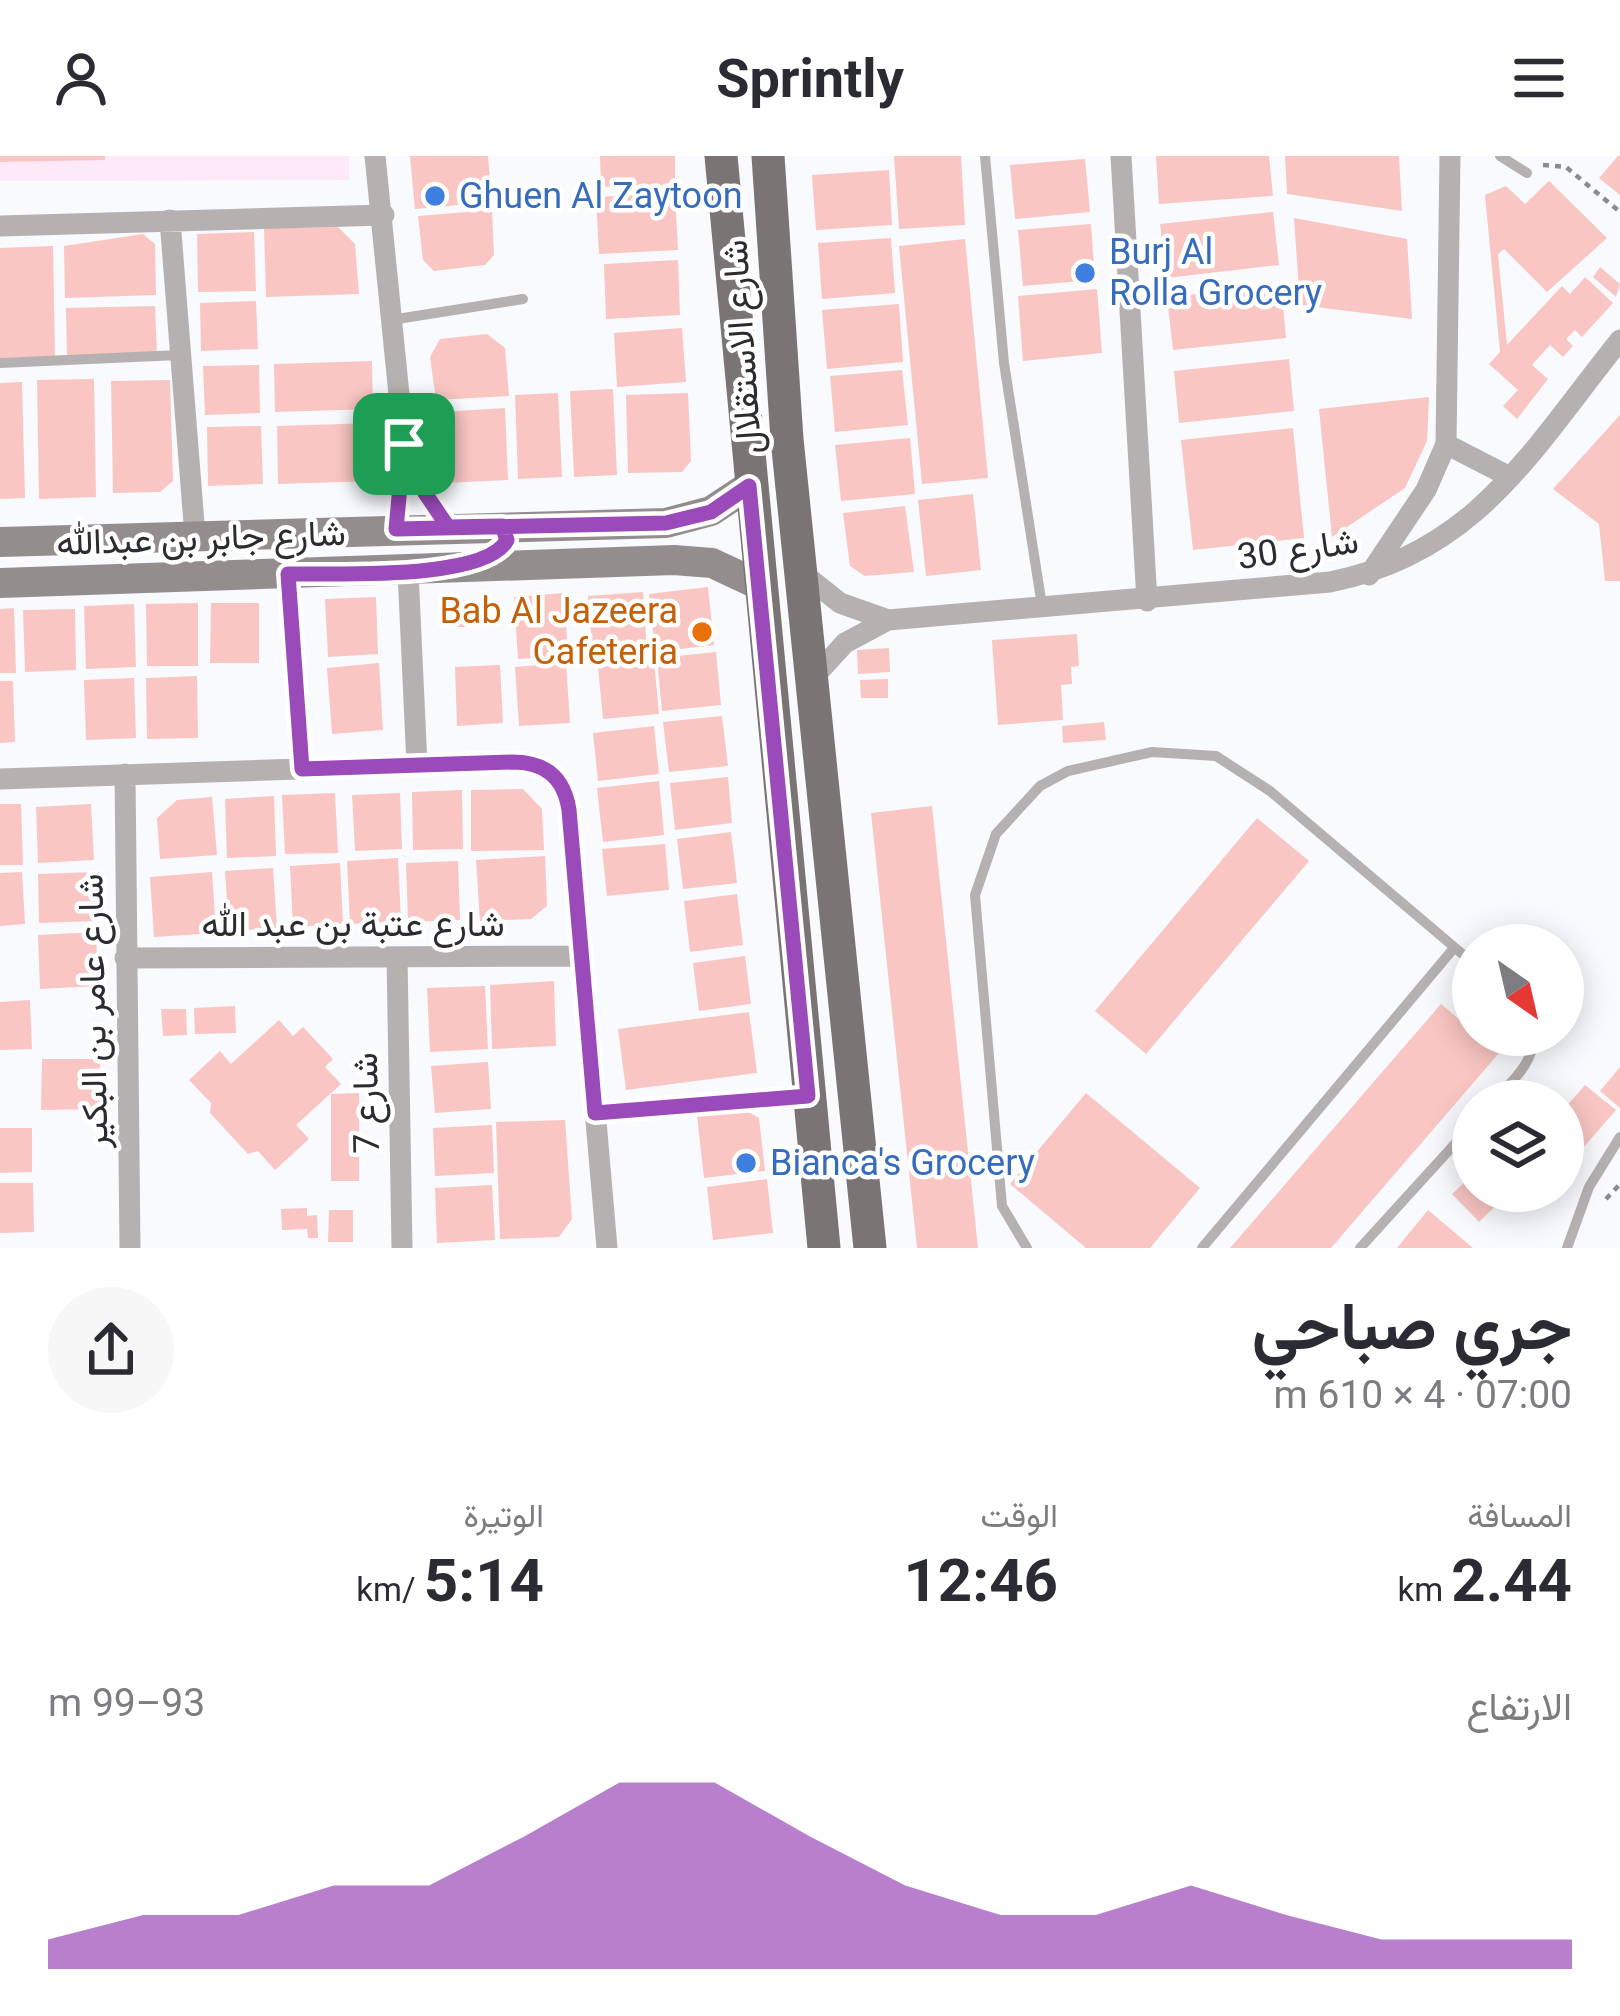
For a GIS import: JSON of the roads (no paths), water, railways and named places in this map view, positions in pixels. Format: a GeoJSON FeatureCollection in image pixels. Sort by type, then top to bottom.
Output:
{"type":"FeatureCollection","features":[{"type":"Feature","properties":{"kind":"main road","name":"شارع الاستقلال"},"geometry":{"type":"LineString","coordinates":[[721,156],[824,1248]]}},
{"type":"Feature","properties":{"kind":"main road","name":"شارع الاستقلال"},"geometry":{"type":"LineString","coordinates":[[768,156],[801,572],[870,1248]]}},
{"type":"Feature","properties":{"kind":"street"},"geometry":{"type":"LineString","coordinates":[[375,156],[404,444],[396,529]]}},
{"type":"Feature","properties":{"kind":"street"},"geometry":{"type":"LineString","coordinates":[[1120,156],[1147,601]]}},
{"type":"Feature","properties":{"kind":"street"},"geometry":{"type":"LineString","coordinates":[[1369,574],[1426,490],[1446,444],[1450,156]]}},
{"type":"Feature","properties":{"kind":"street"},"geometry":{"type":"LineString","coordinates":[[0,226],[383,215]]}},
{"type":"Feature","properties":{"kind":"street"},"geometry":{"type":"LineString","coordinates":[[170,220],[195,536]]}},
{"type":"Feature","properties":{"kind":"street","name":"شارع 30"},"geometry":{"type":"LineString","coordinates":[[812,679],[845,643],[888,620],[1042,605],[1147,601],[1369,574],[1432,548],[1510,477],[1620,340]]}},
{"type":"Feature","properties":{"kind":"street"},"geometry":{"type":"LineString","coordinates":[[404,444],[425,493],[448,527]]}},
{"type":"Feature","properties":{"kind":"street"},"geometry":{"type":"LineString","coordinates":[[1446,444],[1510,477]]}},
{"type":"Feature","properties":{"kind":"street","name":"شارع جابر بن عبدالله"},"geometry":{"type":"LineString","coordinates":[[0,542],[681,521],[711,512],[749,486]]}},
{"type":"Feature","properties":{"kind":"street"},"geometry":{"type":"LineString","coordinates":[[442,569],[499,552],[507,540],[502,526]]}},
{"type":"Feature","properties":{"kind":"street","name":"شارع جابر بن عبدالله"},"geometry":{"type":"LineString","coordinates":[[0,584],[693,560],[724,567],[758,585]]}},
{"type":"Feature","properties":{"kind":"street"},"geometry":{"type":"LineString","coordinates":[[408,571],[417,765]]}},
{"type":"Feature","properties":{"kind":"street","name":"شارع 30"},"geometry":{"type":"LineString","coordinates":[[801,572],[840,603],[888,620]]}},
{"type":"Feature","properties":{"kind":"street"},"geometry":{"type":"LineString","coordinates":[[288,574],[302,769]]}},
{"type":"Feature","properties":{"kind":"street"},"geometry":{"type":"LineString","coordinates":[[0,778],[530,762],[558,779],[569,810],[607,1248]]}},
{"type":"Feature","properties":{"kind":"street","name":"شارع عامر بن البكير"},"geometry":{"type":"LineString","coordinates":[[125,774],[130,1248]]}},
{"type":"Feature","properties":{"kind":"street","name":"شارع عتبة بن عبد الله"},"geometry":{"type":"LineString","coordinates":[[124,958],[581,956]]}},
{"type":"Feature","properties":{"kind":"street","name":"شارع 7"},"geometry":{"type":"LineString","coordinates":[[397,957],[402,1248]]}},
{"type":"Feature","properties":{"kind":"street"},"geometry":{"type":"LineString","coordinates":[[595,1113],[808,1096]]}},
{"type":"Feature","properties":{"kind":"lane"},"geometry":{"type":"LineString","coordinates":[[985,156],[1004,363],[1042,605]]}},
{"type":"Feature","properties":{"kind":"lane"},"geometry":{"type":"LineString","coordinates":[[1500,156],[1527,173]]}},
{"type":"Feature","properties":{"kind":"lane"},"geometry":{"type":"LineString","coordinates":[[391,320],[523,299]]}},
{"type":"Feature","properties":{"kind":"lane"},"geometry":{"type":"LineString","coordinates":[[0,363],[179,355]]}},
{"type":"Feature","properties":{"kind":"lane"},"geometry":{"type":"LineString","coordinates":[[1027,1248],[1001,1206],[975,895],[996,834],[1040,787],[1092,762],[1184,750],[1216,756],[1270,790],[1452,946]]}},
{"type":"Feature","properties":{"kind":"lane"},"geometry":{"type":"LineString","coordinates":[[1202,1248],[1452,950]]}},
{"type":"Feature","properties":{"kind":"lane"},"geometry":{"type":"LineString","coordinates":[[1567,1248],[1589,1187],[1620,1137]]}},
{"type":"Feature","properties":{"kind":"lane"},"geometry":{"type":"LineString","coordinates":[[1360,1248],[1452,1147]]}},
{"type":"Feature","properties":{"kind":"place","name":"Ghuen Al Zaytoon"},"geometry":{"type":"Point","coordinates":[435,196]}},
{"type":"Feature","properties":{"kind":"place","name":"Burj Al Rolla Grocery"},"geometry":{"type":"Point","coordinates":[1085,273]}},
{"type":"Feature","properties":{"kind":"place","name":"Bab Al Jazeera Cafeteria"},"geometry":{"type":"Point","coordinates":[702,632]}},
{"type":"Feature","properties":{"kind":"place","name":"Bianca's Grocery"},"geometry":{"type":"Point","coordinates":[746,1163]}}]}
